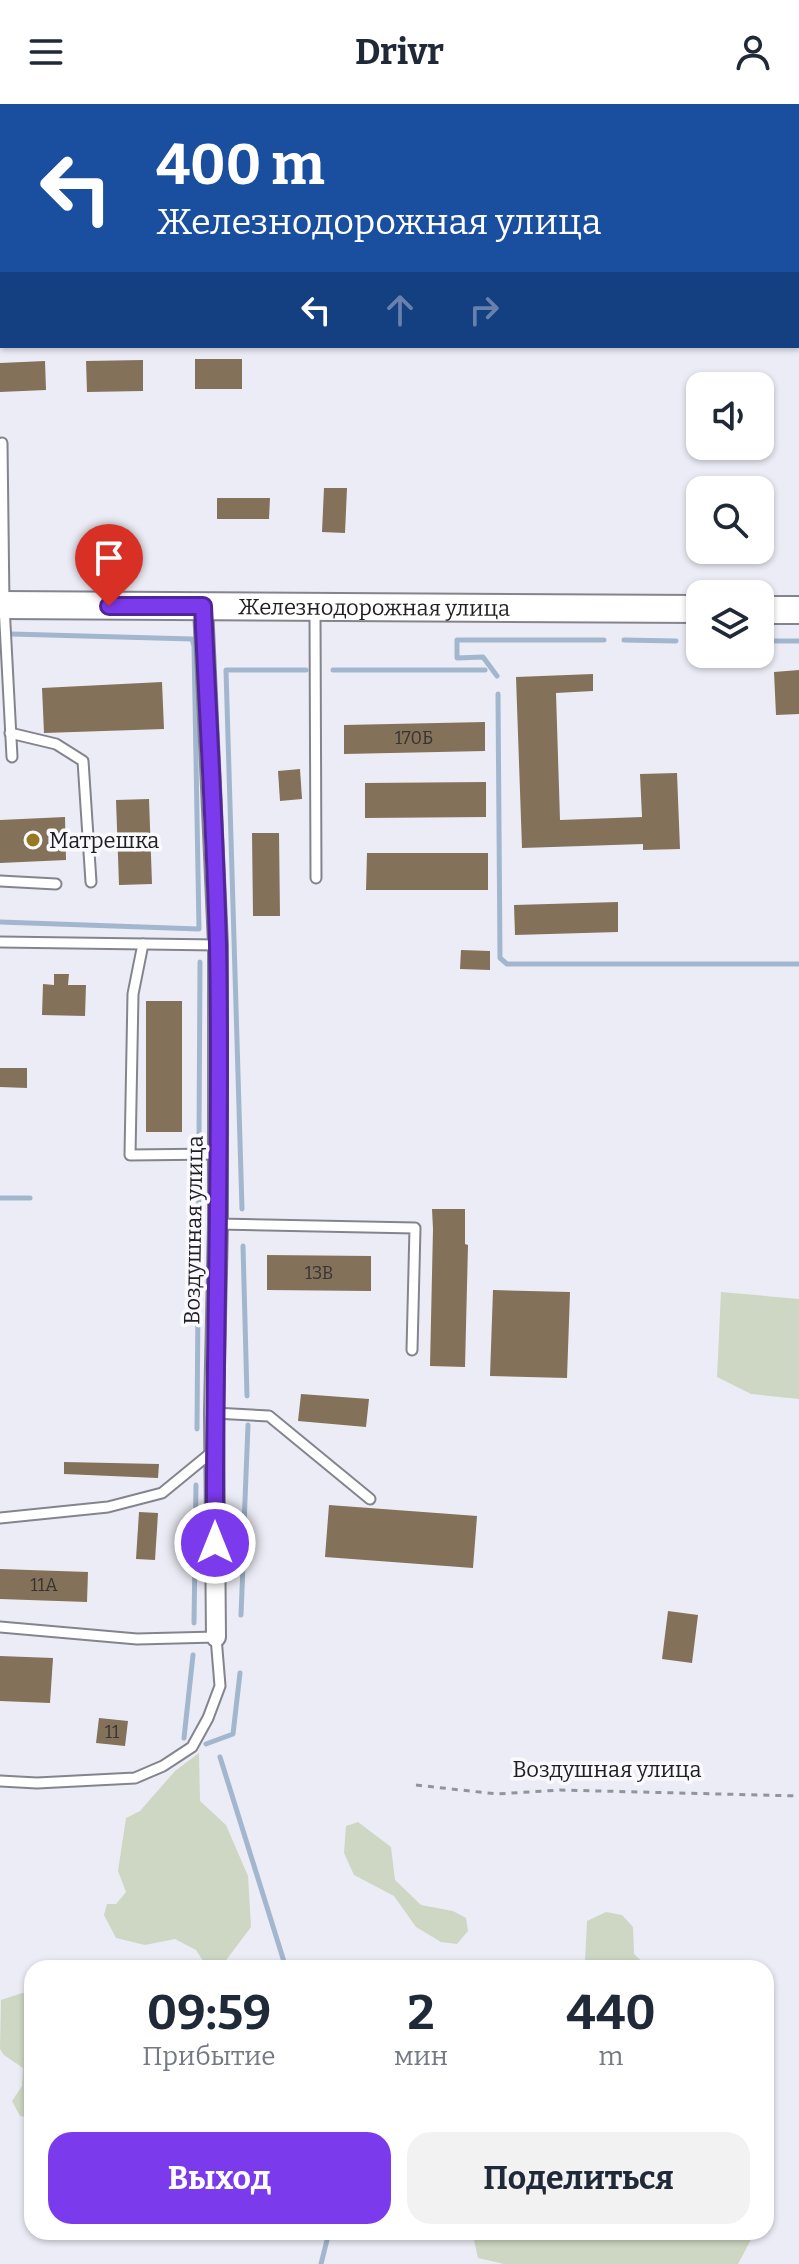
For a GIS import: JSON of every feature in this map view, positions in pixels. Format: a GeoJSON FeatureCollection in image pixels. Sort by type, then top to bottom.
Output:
{"type":"FeatureCollection","features":[{"type":"Feature","properties":{"kind":"main road","name":"Железнодорожная улица"},"geometry":{"type":"LineString","coordinates":[[2,605],[686,609]]}},
{"type":"Feature","properties":{"kind":"main road"},"geometry":{"type":"LineString","coordinates":[[774,610],[799,610]]}},
{"type":"Feature","properties":{"kind":"street","name":"Воздушная улица"},"geometry":{"type":"LineString","coordinates":[[203,606],[218,945],[214,1413],[216,1637]]}},
{"type":"Feature","properties":{"kind":"lane"},"geometry":{"type":"LineString","coordinates":[[2,443],[3,665],[12,757]]}},
{"type":"Feature","properties":{"kind":"lane"},"geometry":{"type":"LineString","coordinates":[[315,607],[316,878]]}},
{"type":"Feature","properties":{"kind":"lane"},"geometry":{"type":"LineString","coordinates":[[10,733],[56,744],[83,761],[91,882]]}},
{"type":"Feature","properties":{"kind":"lane"},"geometry":{"type":"LineString","coordinates":[[0,881],[56,884]]}},
{"type":"Feature","properties":{"kind":"lane"},"geometry":{"type":"LineString","coordinates":[[0,942],[218,945]]}},
{"type":"Feature","properties":{"kind":"lane"},"geometry":{"type":"LineString","coordinates":[[143,944],[133,994],[130,1155],[218,1154]]}},
{"type":"Feature","properties":{"kind":"lane"},"geometry":{"type":"LineString","coordinates":[[218,1224],[415,1228],[412,1350]]}},
{"type":"Feature","properties":{"kind":"lane"},"geometry":{"type":"LineString","coordinates":[[214,1413],[269,1416],[370,1499]]}},
{"type":"Feature","properties":{"kind":"lane"},"geometry":{"type":"LineString","coordinates":[[0,1518],[108,1507],[162,1493],[215,1449]]}},
{"type":"Feature","properties":{"kind":"lane"},"geometry":{"type":"LineString","coordinates":[[0,1627],[137,1639],[216,1637],[220,1686],[208,1718],[192,1747],[163,1766],[135,1778],[37,1783],[0,1781]]}},
{"type":"Feature","properties":{"kind":"path","name":"Воздушная улица"},"geometry":{"type":"LineString","coordinates":[[416,1785],[497,1794],[560,1790],[799,1796]]}},
{"type":"Feature","properties":{"kind":"green space"},"geometry":{"type":"Polygon","coordinates":[[[721,1292],[799,1299],[799,1399],[751,1394],[717,1377],[721,1292]]]}},
{"type":"Feature","properties":{"kind":"green space"},"geometry":{"type":"Polygon","coordinates":[[[199,1753],[200,1801],[226,1825],[248,1876],[251,1927],[226,1960],[202,1960],[196,1950],[175,1939],[145,1945],[116,1938],[104,1915],[107,1904],[116,1904],[126,1892],[118,1871],[126,1818],[140,1811],[175,1771],[199,1753]]]}},
{"type":"Feature","properties":{"kind":"green space"},"geometry":{"type":"Polygon","coordinates":[[[358,1822],[391,1847],[395,1880],[421,1905],[453,1911],[466,1918],[468,1931],[457,1944],[441,1942],[416,1927],[394,1896],[354,1875],[344,1853],[346,1826],[358,1822]]]}},
{"type":"Feature","properties":{"kind":"green space"},"geometry":{"type":"Polygon","coordinates":[[[606,1912],[622,1915],[633,1927],[634,1954],[640,1960],[585,1960],[587,1921],[606,1912]]]}},
{"type":"Feature","properties":{"kind":"green space"},"geometry":{"type":"Polygon","coordinates":[[[24,1993],[24,2117],[20,2116],[12,2101],[22,2086],[23,2068],[0,2049],[1,2000],[24,1993]]]}},
{"type":"Feature","properties":{"kind":"green space"},"geometry":{"type":"Polygon","coordinates":[[[474,2240],[751,2240],[738,2264],[504,2264],[478,2258],[474,2240]]]}},
{"type":"Feature","properties":{"kind":"building"},"geometry":{"type":"Polygon","coordinates":[[[195,359],[242,359],[242,389],[195,389],[195,359]]]}},
{"type":"Feature","properties":{"kind":"building"},"geometry":{"type":"Polygon","coordinates":[[[143,360],[143,391],[87,392],[86,361],[143,360]]]}},
{"type":"Feature","properties":{"kind":"building"},"geometry":{"type":"Polygon","coordinates":[[[45,361],[46,390],[0,392],[0,363],[45,361]]]}},
{"type":"Feature","properties":{"kind":"building"},"geometry":{"type":"Polygon","coordinates":[[[324,488],[347,488],[345,533],[322,532],[324,488]]]}},
{"type":"Feature","properties":{"kind":"building"},"geometry":{"type":"Polygon","coordinates":[[[217,498],[270,498],[269,519],[217,519],[217,498]]]}},
{"type":"Feature","properties":{"kind":"building"},"geometry":{"type":"Polygon","coordinates":[[[799,670],[799,714],[776,715],[774,672],[799,670]]]}},
{"type":"Feature","properties":{"kind":"building"},"geometry":{"type":"Polygon","coordinates":[[[593,674],[593,691],[556,693],[560,820],[642,817],[640,774],[677,773],[680,849],[643,850],[643,844],[522,848],[516,677],[593,674]]]}},
{"type":"Feature","properties":{"kind":"building"},"geometry":{"type":"Polygon","coordinates":[[[162,682],[164,729],[44,733],[42,688],[162,682]]]}},
{"type":"Feature","properties":{"kind":"building"},"geometry":{"type":"Polygon","coordinates":[[[485,722],[485,751],[344,754],[344,725],[485,722]]]}},
{"type":"Feature","properties":{"kind":"building"},"geometry":{"type":"Polygon","coordinates":[[[300,769],[302,799],[280,801],[278,771],[300,769]]]}},
{"type":"Feature","properties":{"kind":"building"},"geometry":{"type":"Polygon","coordinates":[[[486,782],[486,817],[365,818],[365,783],[486,782]]]}},
{"type":"Feature","properties":{"kind":"building"},"geometry":{"type":"Polygon","coordinates":[[[149,799],[152,884],[119,885],[116,800],[149,799]]]}},
{"type":"Feature","properties":{"kind":"building","name":"Матрешка"},"geometry":{"type":"Polygon","coordinates":[[[65,817],[66,860],[0,863],[0,820],[65,817]]]}},
{"type":"Feature","properties":{"kind":"building"},"geometry":{"type":"Polygon","coordinates":[[[252,833],[279,833],[280,916],[253,916],[252,833]]]}},
{"type":"Feature","properties":{"kind":"building"},"geometry":{"type":"Polygon","coordinates":[[[367,853],[488,853],[488,890],[366,890],[367,853]]]}},
{"type":"Feature","properties":{"kind":"building"},"geometry":{"type":"Polygon","coordinates":[[[618,902],[618,932],[515,935],[514,905],[618,902]]]}},
{"type":"Feature","properties":{"kind":"building"},"geometry":{"type":"Polygon","coordinates":[[[461,950],[490,951],[490,970],[460,969],[461,950]]]}},
{"type":"Feature","properties":{"kind":"building"},"geometry":{"type":"Polygon","coordinates":[[[54,974],[69,974],[68,985],[86,985],[85,1016],[42,1015],[43,984],[54,985],[54,974]]]}},
{"type":"Feature","properties":{"kind":"building"},"geometry":{"type":"Polygon","coordinates":[[[146,1001],[182,1001],[182,1132],[146,1132],[146,1001]]]}},
{"type":"Feature","properties":{"kind":"building"},"geometry":{"type":"Polygon","coordinates":[[[0,1068],[27,1068],[27,1088],[0,1087],[0,1068]]]}},
{"type":"Feature","properties":{"kind":"building"},"geometry":{"type":"Polygon","coordinates":[[[432,1209],[465,1209],[465,1244],[468,1245],[465,1367],[430,1366],[432,1209]]]}},
{"type":"Feature","properties":{"kind":"building"},"geometry":{"type":"Polygon","coordinates":[[[267,1255],[371,1256],[371,1291],[267,1290],[267,1255]]]}},
{"type":"Feature","properties":{"kind":"building"},"geometry":{"type":"Polygon","coordinates":[[[493,1290],[570,1292],[567,1378],[490,1376],[493,1290]]]}},
{"type":"Feature","properties":{"kind":"building"},"geometry":{"type":"Polygon","coordinates":[[[301,1394],[369,1399],[366,1427],[298,1421],[301,1394]]]}},
{"type":"Feature","properties":{"kind":"building"},"geometry":{"type":"Polygon","coordinates":[[[64,1462],[159,1464],[158,1478],[64,1474],[64,1462]]]}},
{"type":"Feature","properties":{"kind":"building"},"geometry":{"type":"Polygon","coordinates":[[[329,1505],[477,1516],[473,1568],[325,1557],[329,1505]]]}},
{"type":"Feature","properties":{"kind":"building"},"geometry":{"type":"Polygon","coordinates":[[[139,1512],[158,1513],[155,1560],[136,1559],[139,1512]]]}},
{"type":"Feature","properties":{"kind":"building"},"geometry":{"type":"Polygon","coordinates":[[[0,1569],[88,1572],[87,1602],[0,1599],[0,1569]]]}},
{"type":"Feature","properties":{"kind":"building"},"geometry":{"type":"Polygon","coordinates":[[[668,1611],[698,1615],[692,1663],[662,1659],[668,1611]]]}},
{"type":"Feature","properties":{"kind":"building"},"geometry":{"type":"Polygon","coordinates":[[[0,1656],[53,1658],[50,1703],[0,1701],[0,1656]]]}},
{"type":"Feature","properties":{"kind":"building"},"geometry":{"type":"Polygon","coordinates":[[[99,1718],[128,1721],[125,1746],[96,1743],[99,1718]]]}},
{"type":"Feature","properties":{"kind":"waterway"},"geometry":{"type":"LineString","coordinates":[[0,922],[199,929],[192,639],[11,634]]}},
{"type":"Feature","properties":{"kind":"waterway"},"geometry":{"type":"LineString","coordinates":[[497,676],[483,657],[457,658],[457,640],[604,640]]}},
{"type":"Feature","properties":{"kind":"waterway"},"geometry":{"type":"LineString","coordinates":[[624,640],[676,641]]}},
{"type":"Feature","properties":{"kind":"waterway"},"geometry":{"type":"LineString","coordinates":[[774,641],[799,641]]}},
{"type":"Feature","properties":{"kind":"waterway"},"geometry":{"type":"LineString","coordinates":[[242,1209],[226,670],[306,670]]}},
{"type":"Feature","properties":{"kind":"waterway"},"geometry":{"type":"LineString","coordinates":[[333,670],[485,670]]}},
{"type":"Feature","properties":{"kind":"waterway"},"geometry":{"type":"LineString","coordinates":[[498,694],[500,958],[507,964],[799,964]]}},
{"type":"Feature","properties":{"kind":"waterway"},"geometry":{"type":"LineString","coordinates":[[199,1141],[200,962]]}},
{"type":"Feature","properties":{"kind":"waterway"},"geometry":{"type":"LineString","coordinates":[[197,1429],[199,1167]]}},
{"type":"Feature","properties":{"kind":"waterway"},"geometry":{"type":"LineString","coordinates":[[0,1198],[30,1198]]}},
{"type":"Feature","properties":{"kind":"waterway"},"geometry":{"type":"LineString","coordinates":[[243,1246],[247,1396]]}},
{"type":"Feature","properties":{"kind":"waterway"},"geometry":{"type":"LineString","coordinates":[[243,1550],[248,1425]]}},
{"type":"Feature","properties":{"kind":"waterway"},"geometry":{"type":"LineString","coordinates":[[194,1623],[196,1485]]}},
{"type":"Feature","properties":{"kind":"waterway"},"geometry":{"type":"LineString","coordinates":[[241,1615],[243,1565]]}},
{"type":"Feature","properties":{"kind":"waterway"},"geometry":{"type":"LineString","coordinates":[[184,1738],[193,1655]]}},
{"type":"Feature","properties":{"kind":"waterway"},"geometry":{"type":"LineString","coordinates":[[206,1744],[233,1734],[240,1673]]}},
{"type":"Feature","properties":{"kind":"waterway"},"geometry":{"type":"LineString","coordinates":[[220,1757],[283,1960]]}},
{"type":"Feature","properties":{"kind":"waterway"},"geometry":{"type":"LineString","coordinates":[[321,2264],[327,2240]]}},
{"type":"Feature","properties":{"kind":"place","name":"Матрешка"},"geometry":{"type":"Point","coordinates":[33,840]}},
{"type":"Feature","properties":{"kind":"route"},"geometry":{"type":"LineString","coordinates":[[109,606],[203,606],[218,945],[215,1543]]}}]}
